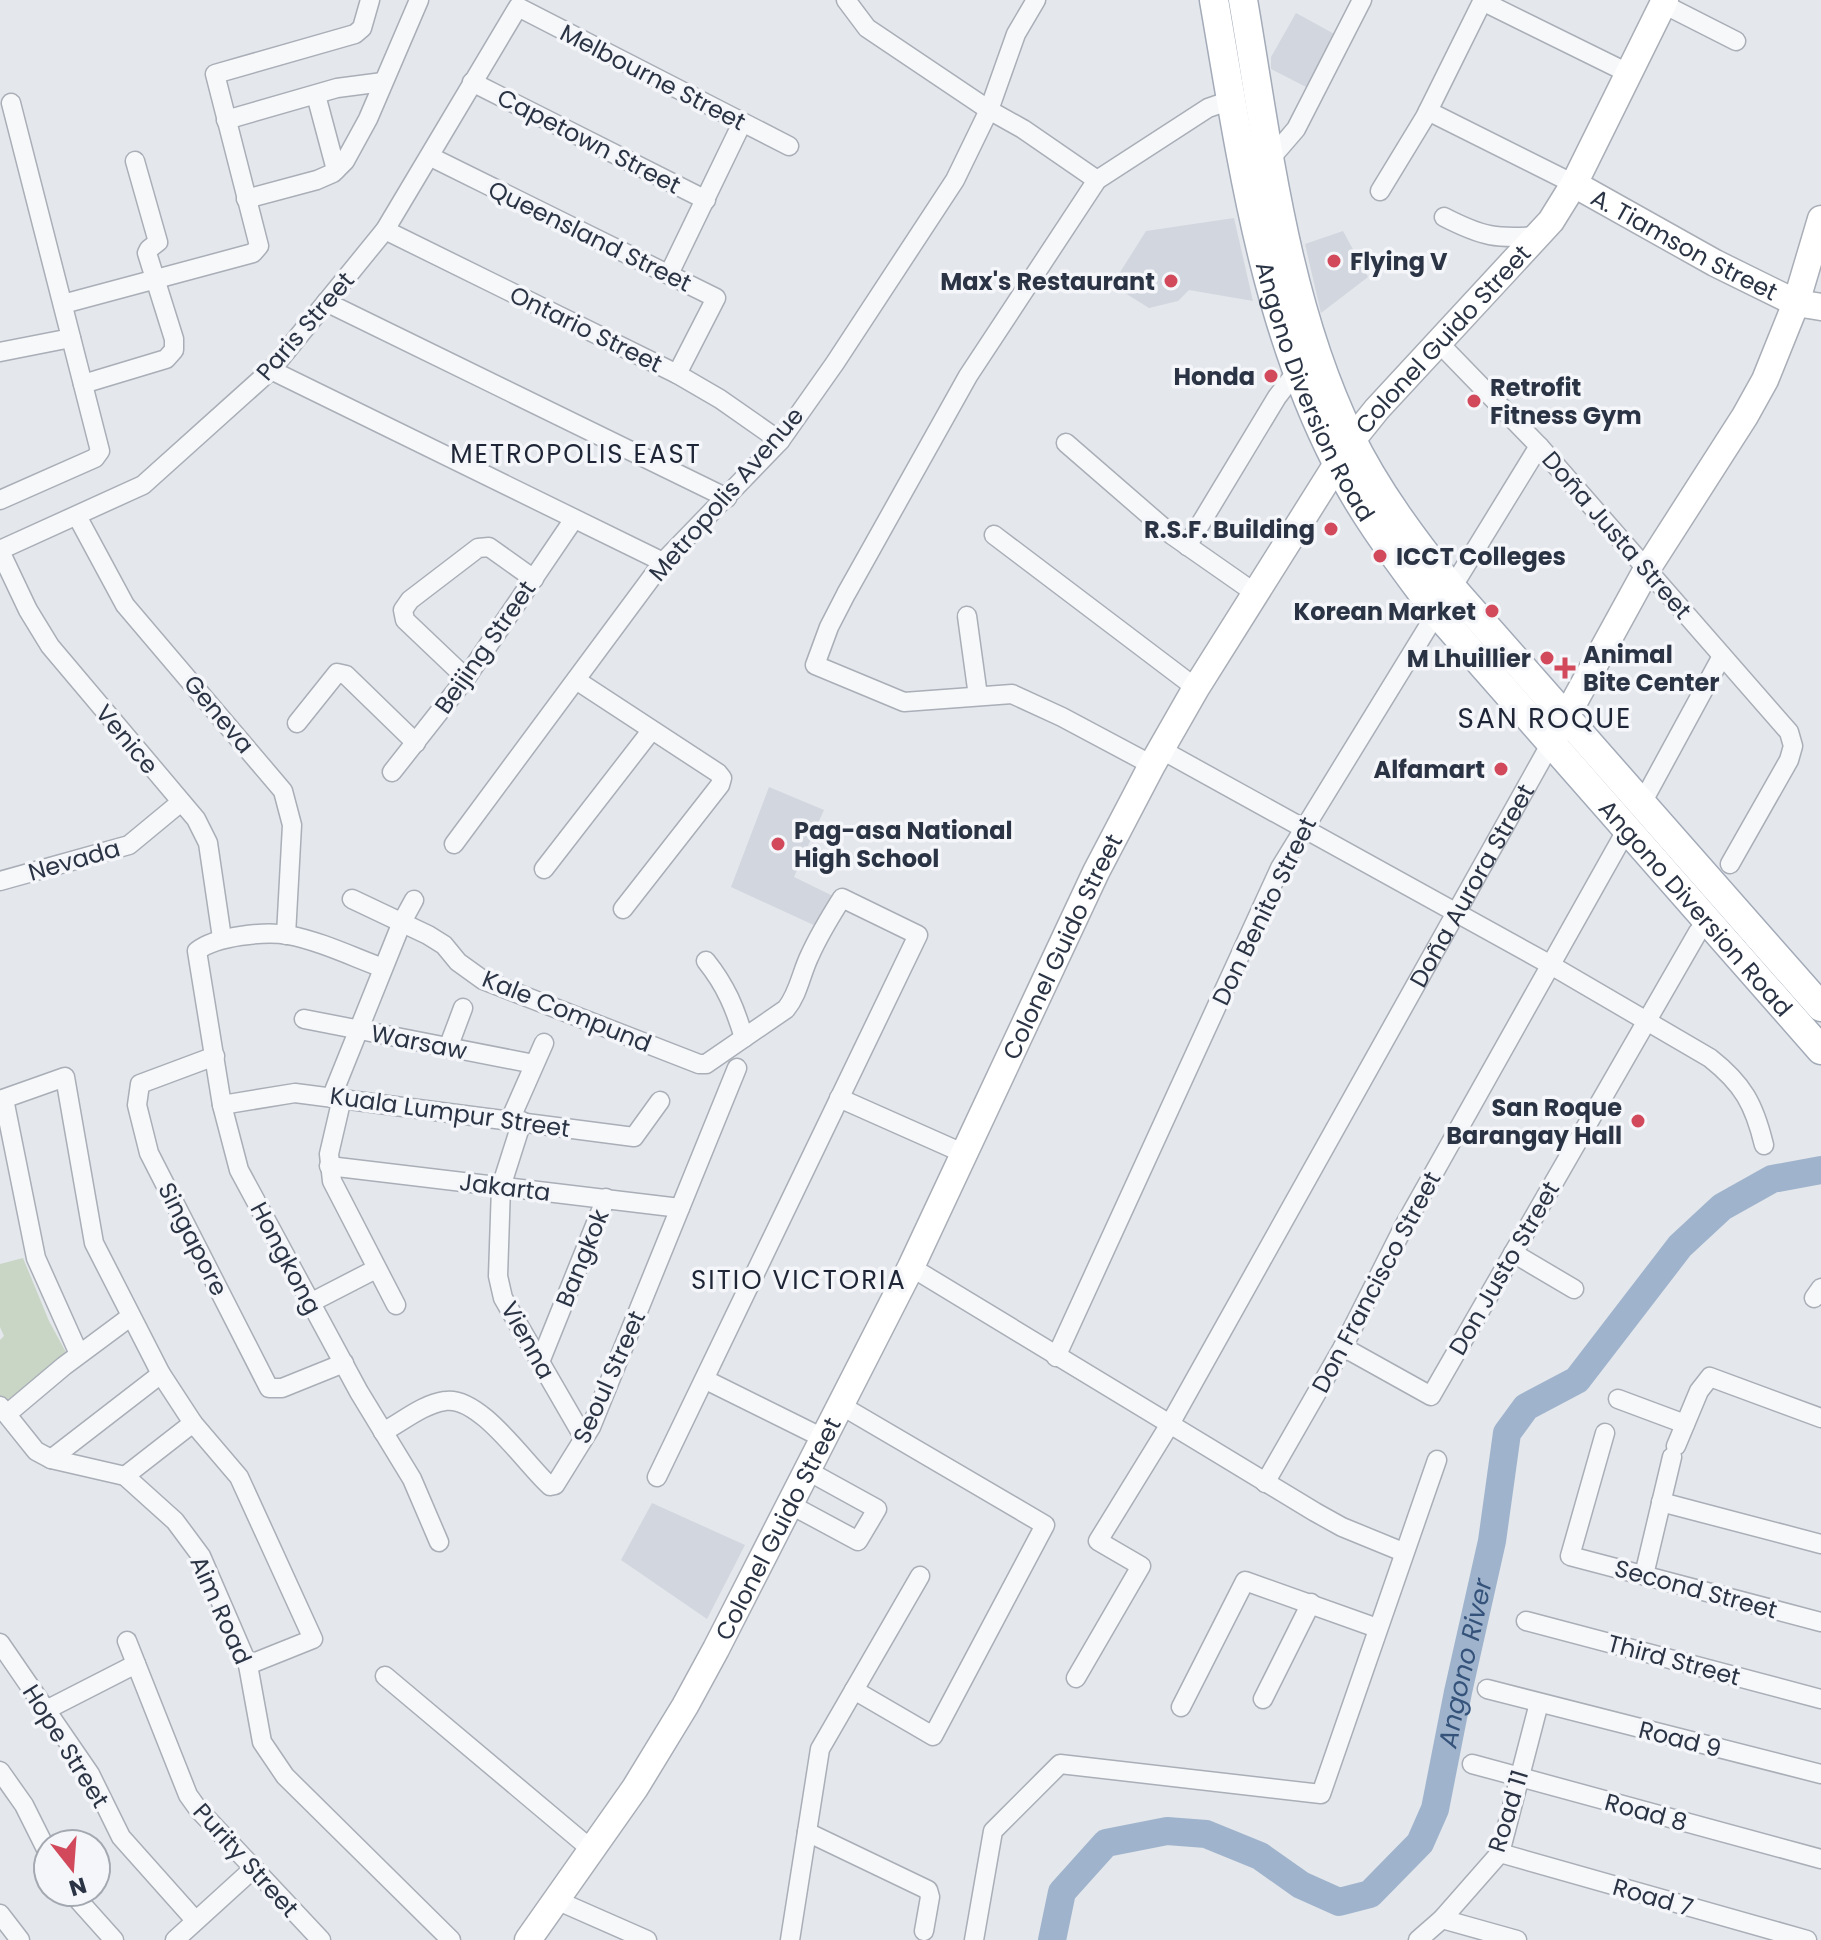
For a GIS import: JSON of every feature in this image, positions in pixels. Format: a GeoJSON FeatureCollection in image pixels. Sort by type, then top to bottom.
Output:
{"type":"FeatureCollection","features":[{"type":"Feature","properties":{"kind":"main road","name":"Angono Diversion Road"},"geometry":{"type":"LineString","coordinates":[[1214,0],[1257,231],[1273,296],[1297,371],[1344,451],[1411,533],[1558,731]]}},
{"type":"Feature","properties":{"kind":"main road","name":"Angono Diversion Road"},"geometry":{"type":"LineString","coordinates":[[1243,0],[1271,158],[1303,306],[1344,451],[1367,515],[1437,613],[1558,731],[1634,817],[1821,1050]]}},
{"type":"Feature","properties":{"kind":"main road","name":"Angono Diversion Road"},"geometry":{"type":"LineString","coordinates":[[1634,817],[1821,1007]]}},
{"type":"Feature","properties":{"kind":"street"},"geometry":{"type":"LineString","coordinates":[[63,304],[257,250],[259,246],[215,74],[355,34],[362,28],[370,0]]}},
{"type":"Feature","properties":{"kind":"street"},"geometry":{"type":"LineString","coordinates":[[246,199],[317,180],[336,170],[352,151],[419,0]]}},
{"type":"Feature","properties":{"kind":"street"},"geometry":{"type":"LineString","coordinates":[[846,0],[867,28],[1097,180]]}},
{"type":"Feature","properties":{"kind":"street","name":"Metropolis Avenue"},"geometry":{"type":"LineString","coordinates":[[454,844],[663,562],[780,441],[955,180],[989,110],[1016,34],[1036,0]]}},
{"type":"Feature","properties":{"kind":"street"},"geometry":{"type":"LineString","coordinates":[[1271,158],[1296,129],[1362,0]]}},
{"type":"Feature","properties":{"kind":"street"},"geometry":{"type":"LineString","coordinates":[[1380,191],[1428,111],[1483,0],[1628,73]]}},
{"type":"Feature","properties":{"kind":"street"},"geometry":{"type":"LineString","coordinates":[[1664,2],[1736,41]]}},
{"type":"Feature","properties":{"kind":"street","name":"Colonel Guido Street"},"geometry":{"type":"LineString","coordinates":[[528,1940],[635,1788],[685,1706],[911,1267],[1096,872],[1196,688],[1344,451],[1539,236],[1574,184],[1664,2]]}},
{"type":"Feature","properties":{"kind":"street","name":"Paris Street"},"geometry":{"type":"LineString","coordinates":[[0,551],[143,485],[271,370],[385,230],[518,7]]}},
{"type":"Feature","properties":{"kind":"street","name":"Melbourne Street"},"geometry":{"type":"LineString","coordinates":[[518,7],[789,146]]}},
{"type":"Feature","properties":{"kind":"street"},"geometry":{"type":"LineString","coordinates":[[226,120],[337,88],[383,82]]}},
{"type":"Feature","properties":{"kind":"street","name":"Capetown Street"},"geometry":{"type":"LineString","coordinates":[[472,82],[706,200]]}},
{"type":"Feature","properties":{"kind":"street"},"geometry":{"type":"LineString","coordinates":[[316,95],[336,170]]}},
{"type":"Feature","properties":{"kind":"street"},"geometry":{"type":"LineString","coordinates":[[1231,100],[1208,108],[1097,180],[961,389],[846,594],[815,665],[904,702],[1012,694],[1156,757],[1303,828],[1549,964],[1710,1058],[1743,1089],[1757,1114],[1764,1145]]}},
{"type":"Feature","properties":{"kind":"street"},"geometry":{"type":"LineString","coordinates":[[0,500],[99,455],[100,451],[11,103]]}},
{"type":"Feature","properties":{"kind":"street"},"geometry":{"type":"LineString","coordinates":[[1428,111],[1574,184]]}},
{"type":"Feature","properties":{"kind":"street"},"geometry":{"type":"LineString","coordinates":[[669,274],[742,123]]}},
{"type":"Feature","properties":{"kind":"street","name":"Queensland Street"},"geometry":{"type":"LineString","coordinates":[[431,157],[716,298],[677,374]]}},
{"type":"Feature","properties":{"kind":"street"},"geometry":{"type":"LineString","coordinates":[[83,384],[166,359],[174,350],[174,339],[147,253],[158,242],[135,161]]}},
{"type":"Feature","properties":{"kind":"street","name":"A. Tiamson Street"},"geometry":{"type":"LineString","coordinates":[[1574,184],[1715,263],[1808,305]]}},
{"type":"Feature","properties":{"kind":"street"},"geometry":{"type":"LineString","coordinates":[[1444,217],[1493,238],[1539,236]]}},
{"type":"Feature","properties":{"kind":"street","name":"Doña Aurora Street"},"geometry":{"type":"LineString","coordinates":[[1076,1678],[1141,1566],[1098,1541],[1170,1424],[1647,569],[1745,416],[1808,305],[1821,219]]}},
{"type":"Feature","properties":{"kind":"street","name":"Ontario Street"},"geometry":{"type":"LineString","coordinates":[[385,230],[677,374],[720,399],[780,441]]}},
{"type":"Feature","properties":{"kind":"street"},"geometry":{"type":"LineString","coordinates":[[326,302],[727,498]]}},
{"type":"Feature","properties":{"kind":"street"},"geometry":{"type":"LineString","coordinates":[[0,352],[71,338]]}},
{"type":"Feature","properties":{"kind":"street","name":"Doña Justa Street"},"geometry":{"type":"LineString","coordinates":[[1439,343],[1539,446],[1789,732],[1793,746],[1789,760],[1730,864]]}},
{"type":"Feature","properties":{"kind":"street"},"geometry":{"type":"LineString","coordinates":[[271,370],[663,562]]}},
{"type":"Feature","properties":{"kind":"street"},"geometry":{"type":"LineString","coordinates":[[1187,546],[1277,397],[1297,371]]}},
{"type":"Feature","properties":{"kind":"street"},"geometry":{"type":"LineString","coordinates":[[1066,443],[1187,546],[1255,593]]}},
{"type":"Feature","properties":{"kind":"street","name":"Don Benito Street"},"geometry":{"type":"LineString","coordinates":[[1056,1357],[1280,868],[1539,446]]}},
{"type":"Feature","properties":{"kind":"street","name":"Geneva"},"geometry":{"type":"LineString","coordinates":[[77,516],[125,605],[283,791],[292,825],[286,935]]}},
{"type":"Feature","properties":{"kind":"street","name":"Beijing Street"},"geometry":{"type":"LineString","coordinates":[[392,772],[466,678],[574,519]]}},
{"type":"Feature","properties":{"kind":"street"},"geometry":{"type":"LineString","coordinates":[[994,535],[1196,688]]}},
{"type":"Feature","properties":{"kind":"street"},"geometry":{"type":"LineString","coordinates":[[466,678],[405,620],[403,610],[410,600],[478,548],[489,547],[534,579]]}},
{"type":"Feature","properties":{"kind":"street","name":"Venice"},"geometry":{"type":"LineString","coordinates":[[0,551],[28,610],[50,646],[196,819],[208,843],[222,938]]}},
{"type":"Feature","properties":{"kind":"street"},"geometry":{"type":"LineString","coordinates":[[967,616],[978,696]]}},
{"type":"Feature","properties":{"kind":"street","name":"Don Francisco Street"},"geometry":{"type":"LineString","coordinates":[[1265,1483],[1343,1347],[1404,1226],[1722,656]]}},
{"type":"Feature","properties":{"kind":"street"},"geometry":{"type":"LineString","coordinates":[[297,723],[337,673],[346,675],[416,743]]}},
{"type":"Feature","properties":{"kind":"street"},"geometry":{"type":"LineString","coordinates":[[576,680],[722,778],[720,785],[623,909]]}},
{"type":"Feature","properties":{"kind":"street"},"geometry":{"type":"LineString","coordinates":[[544,869],[651,731]]}},
{"type":"Feature","properties":{"kind":"street","name":"Nevada"},"geometry":{"type":"LineString","coordinates":[[0,881],[129,845],[181,802]]}},
{"type":"Feature","properties":{"kind":"street"},"geometry":{"type":"LineString","coordinates":[[657,1477],[918,935],[842,898],[808,958],[794,1000],[744,1038],[733,1001],[706,961]]}},
{"type":"Feature","properties":{"kind":"street","name":"Kale Compund"},"geometry":{"type":"LineString","coordinates":[[352,899],[444,945],[458,962],[483,980],[699,1064],[706,1064],[744,1038]]}},
{"type":"Feature","properties":{"kind":"street"},"geometry":{"type":"LineString","coordinates":[[396,1305],[332,1181],[329,1154],[337,1097],[357,1030],[414,900]]}},
{"type":"Feature","properties":{"kind":"street","name":"Don Justo Street"},"geometry":{"type":"LineString","coordinates":[[1343,1347],[1431,1396],[1698,932]]}},
{"type":"Feature","properties":{"kind":"street"},"geometry":{"type":"LineString","coordinates":[[222,938],[286,935],[383,968]]}},
{"type":"Feature","properties":{"kind":"street","name":"Hongkong"},"geometry":{"type":"LineString","coordinates":[[222,938],[197,951],[222,1105],[239,1170],[310,1303],[412,1479],[439,1542]]}},
{"type":"Feature","properties":{"kind":"street"},"geometry":{"type":"LineString","coordinates":[[448,1048],[463,1008]]}},
{"type":"Feature","properties":{"kind":"street","name":"Warsaw"},"geometry":{"type":"LineString","coordinates":[[304,1019],[534,1064]]}},
{"type":"Feature","properties":{"kind":"street","name":"Vienna"},"geometry":{"type":"LineString","coordinates":[[544,1043],[516,1120],[501,1187],[499,1286],[584,1438]]}},
{"type":"Feature","properties":{"kind":"street","name":"Singapore"},"geometry":{"type":"LineString","coordinates":[[215,1056],[140,1084],[137,1105],[149,1153],[269,1388],[282,1388],[344,1363]]}},
{"type":"Feature","properties":{"kind":"street","name":"Seoul Street"},"geometry":{"type":"LineString","coordinates":[[383,1432],[434,1403],[449,1400],[464,1404],[499,1430],[550,1486],[559,1480],[584,1438],[737,1068]]}},
{"type":"Feature","properties":{"kind":"street"},"geometry":{"type":"LineString","coordinates":[[79,1354],[36,1258],[2,1100],[65,1077],[94,1243],[161,1374],[193,1423],[239,1477],[313,1639],[248,1665]]}},
{"type":"Feature","properties":{"kind":"street","name":"Kuala Lumpur Street"},"geometry":{"type":"LineString","coordinates":[[222,1105],[295,1093],[634,1137],[660,1101]]}},
{"type":"Feature","properties":{"kind":"street"},"geometry":{"type":"LineString","coordinates":[[839,1098],[965,1154]]}},
{"type":"Feature","properties":{"kind":"street","name":"Jakarta"},"geometry":{"type":"LineString","coordinates":[[329,1166],[680,1208]]}},
{"type":"Feature","properties":{"kind":"street","name":"Bangkok"},"geometry":{"type":"LineString","coordinates":[[540,1362],[606,1198]]}},
{"type":"Feature","properties":{"kind":"street"},"geometry":{"type":"LineString","coordinates":[[1513,1253],[1574,1289]]}},
{"type":"Feature","properties":{"kind":"street"},"geometry":{"type":"LineString","coordinates":[[911,1267],[1265,1483],[1342,1527],[1403,1552]]}},
{"type":"Feature","properties":{"kind":"street"},"geometry":{"type":"LineString","coordinates":[[310,1303],[376,1269]]}},
{"type":"Feature","properties":{"kind":"street"},"geometry":{"type":"LineString","coordinates":[[3,1410],[130,1317]]}},
{"type":"Feature","properties":{"kind":"street"},"geometry":{"type":"LineString","coordinates":[[51,1459],[161,1374]]}},
{"type":"Feature","properties":{"kind":"street"},"geometry":{"type":"LineString","coordinates":[[1644,1575],[1674,1452],[1699,1391],[1710,1377],[1821,1418]]}},
{"type":"Feature","properties":{"kind":"street"},"geometry":{"type":"LineString","coordinates":[[706,1380],[825,1439]]}},
{"type":"Feature","properties":{"kind":"street"},"geometry":{"type":"LineString","coordinates":[[1618,1399],[1685,1424]]}},
{"type":"Feature","properties":{"kind":"street"},"geometry":{"type":"LineString","coordinates":[[842,1406],[1045,1525],[933,1736],[854,1690]]}},
{"type":"Feature","properties":{"kind":"street","name":"Aim Road"},"geometry":{"type":"LineString","coordinates":[[3,1410],[36,1451],[51,1459],[125,1476],[175,1521],[201,1556],[248,1665],[262,1742],[285,1776],[451,1940]]}},
{"type":"Feature","properties":{"kind":"street"},"geometry":{"type":"LineString","coordinates":[[125,1476],[193,1423]]}},
{"type":"Feature","properties":{"kind":"street","name":"Second Street"},"geometry":{"type":"LineString","coordinates":[[1605,1433],[1570,1556],[1821,1622]]}},
{"type":"Feature","properties":{"kind":"street"},"geometry":{"type":"LineString","coordinates":[[974,1940],[993,1831],[1060,1764],[1321,1794],[1437,1460]]}},
{"type":"Feature","properties":{"kind":"street"},"geometry":{"type":"LineString","coordinates":[[791,1505],[858,1541],[877,1509],[808,1471]]}},
{"type":"Feature","properties":{"kind":"street"},"geometry":{"type":"LineString","coordinates":[[1661,1502],[1821,1544]]}},
{"type":"Feature","properties":{"kind":"street"},"geometry":{"type":"LineString","coordinates":[[790,1940],[820,1749],[920,1576]]}},
{"type":"Feature","properties":{"kind":"street"},"geometry":{"type":"LineString","coordinates":[[1181,1707],[1245,1581],[1377,1628]]}},
{"type":"Feature","properties":{"kind":"street"},"geometry":{"type":"LineString","coordinates":[[1263,1699],[1311,1603]]}},
{"type":"Feature","properties":{"kind":"street","name":"Third Street"},"geometry":{"type":"LineString","coordinates":[[1526,1621],[1821,1699]]}},
{"type":"Feature","properties":{"kind":"street","name":"Purity Street"},"geometry":{"type":"LineString","coordinates":[[127,1641],[188,1795],[321,1940]]}},
{"type":"Feature","properties":{"kind":"street","name":"Hope Street"},"geometry":{"type":"LineString","coordinates":[[0,1643],[6,1666],[46,1710],[90,1774],[121,1837],[195,1920]]}},
{"type":"Feature","properties":{"kind":"street"},"geometry":{"type":"LineString","coordinates":[[46,1710],[136,1664]]}},
{"type":"Feature","properties":{"kind":"street"},"geometry":{"type":"LineString","coordinates":[[385,1676],[592,1850]]}},
{"type":"Feature","properties":{"kind":"street","name":"Road 9"},"geometry":{"type":"LineString","coordinates":[[1487,1689],[1821,1774]]}},
{"type":"Feature","properties":{"kind":"street","name":"Road 11"},"geometry":{"type":"LineString","coordinates":[[1418,1940],[1442,1919],[1500,1853],[1539,1703]]}},
{"type":"Feature","properties":{"kind":"street","name":"Road 8"},"geometry":{"type":"LineString","coordinates":[[1472,1764],[1821,1859]]}},
{"type":"Feature","properties":{"kind":"street"},"geometry":{"type":"LineString","coordinates":[[0,1771],[36,1828]]}},
{"type":"Feature","properties":{"kind":"street"},"geometry":{"type":"LineString","coordinates":[[807,1832],[928,1890],[930,1897],[924,1931]]}},
{"type":"Feature","properties":{"kind":"street","name":"Road 7"},"geometry":{"type":"LineString","coordinates":[[1500,1853],[1807,1940]]}},
{"type":"Feature","properties":{"kind":"street"},"geometry":{"type":"LineString","coordinates":[[175,1940],[253,1869]]}},
{"type":"Feature","properties":{"kind":"street"},"geometry":{"type":"LineString","coordinates":[[556,1900],[643,1939]]}},
{"type":"Feature","properties":{"kind":"street"},"geometry":{"type":"LineString","coordinates":[[85,1908],[114,1940]]}},
{"type":"Feature","properties":{"kind":"street"},"geometry":{"type":"LineString","coordinates":[[0,1914],[20,1940]]}},
{"type":"Feature","properties":{"kind":"street"},"geometry":{"type":"LineString","coordinates":[[1442,1919],[1517,1940]]}},
{"type":"Feature","properties":{"kind":"shaded area"},"geometry":{"type":"Polygon","coordinates":[[[1296,13],[1338,36],[1310,89],[1271,69],[1271,57],[1296,13]]]}},
{"type":"Feature","properties":{"kind":"shaded area"},"geometry":{"type":"Polygon","coordinates":[[[1234,218],[1253,301],[1189,290],[1178,301],[1149,308],[1112,285],[1146,231],[1234,218]]]}},
{"type":"Feature","properties":{"kind":"shaded area"},"geometry":{"type":"Polygon","coordinates":[[[1343,231],[1368,277],[1321,313],[1305,244],[1343,231]]]}},
{"type":"Feature","properties":{"kind":"shaded area","name":"Pag-asa National High School"},"geometry":{"type":"Polygon","coordinates":[[[769,787],[824,810],[794,877],[833,896],[818,927],[731,887],[769,787]]]}},
{"type":"Feature","properties":{"kind":"shaded area"},"geometry":{"type":"Polygon","coordinates":[[[652,1503],[745,1545],[707,1619],[621,1560],[652,1503]]]}},
{"type":"Feature","properties":{"kind":"green space"},"geometry":{"type":"Polygon","coordinates":[[[23,1258],[49,1321],[68,1356],[10,1407],[0,1396],[0,1340],[4,1336],[0,1327],[0,1264],[23,1258]]]}},
{"type":"Feature","properties":{"kind":"waterway","name":"Angono River"},"geometry":{"type":"LineString","coordinates":[[1052,1940],[1062,1892],[1106,1843],[1167,1831],[1206,1834],[1260,1856],[1301,1885],[1339,1902],[1370,1894],[1420,1843],[1435,1809],[1492,1541],[1507,1433],[1526,1407],[1577,1380],[1680,1246],[1722,1207],[1772,1179],[1821,1170]]}},
{"type":"Feature","properties":{"kind":"place","name":"Flying V"},"geometry":{"type":"Point","coordinates":[1334,261]}},
{"type":"Feature","properties":{"kind":"place","name":"Max's Restaurant"},"geometry":{"type":"Point","coordinates":[1171,281]}},
{"type":"Feature","properties":{"kind":"place","name":"Honda"},"geometry":{"type":"Point","coordinates":[1271,376]}},
{"type":"Feature","properties":{"kind":"place","name":"Retrofit Fitness Gym"},"geometry":{"type":"Point","coordinates":[1474,401]}},
{"type":"Feature","properties":{"kind":"place","name":"R.S.F. Building"},"geometry":{"type":"Point","coordinates":[1331,529]}},
{"type":"Feature","properties":{"kind":"place","name":"ICCT Colleges"},"geometry":{"type":"Point","coordinates":[1380,556]}},
{"type":"Feature","properties":{"kind":"place","name":"Korean Market"},"geometry":{"type":"Point","coordinates":[1492,611]}},
{"type":"Feature","properties":{"kind":"place","name":"M Lhuillier"},"geometry":{"type":"Point","coordinates":[1547,658]}},
{"type":"Feature","properties":{"kind":"place","name":"Animal Bite Center"},"geometry":{"type":"Point","coordinates":[1565,668]}},
{"type":"Feature","properties":{"kind":"place","name":"Alfamart"},"geometry":{"type":"Point","coordinates":[1501,769]}},
{"type":"Feature","properties":{"kind":"place","name":"Pag-asa National High School"},"geometry":{"type":"Point","coordinates":[778,844]}},
{"type":"Feature","properties":{"kind":"place","name":"San Roque Barangay Hall"},"geometry":{"type":"Point","coordinates":[1638,1121]}},
{"type":"Feature","properties":{"kind":"district","name":"METROPOLIS EAST"},"geometry":{"type":"Point","coordinates":[576,454]}},
{"type":"Feature","properties":{"kind":"district","name":"SAN ROQUE"},"geometry":{"type":"Point","coordinates":[1545,718]}},
{"type":"Feature","properties":{"kind":"district","name":"SITIO VICTORIA"},"geometry":{"type":"Point","coordinates":[799,1280]}}]}
